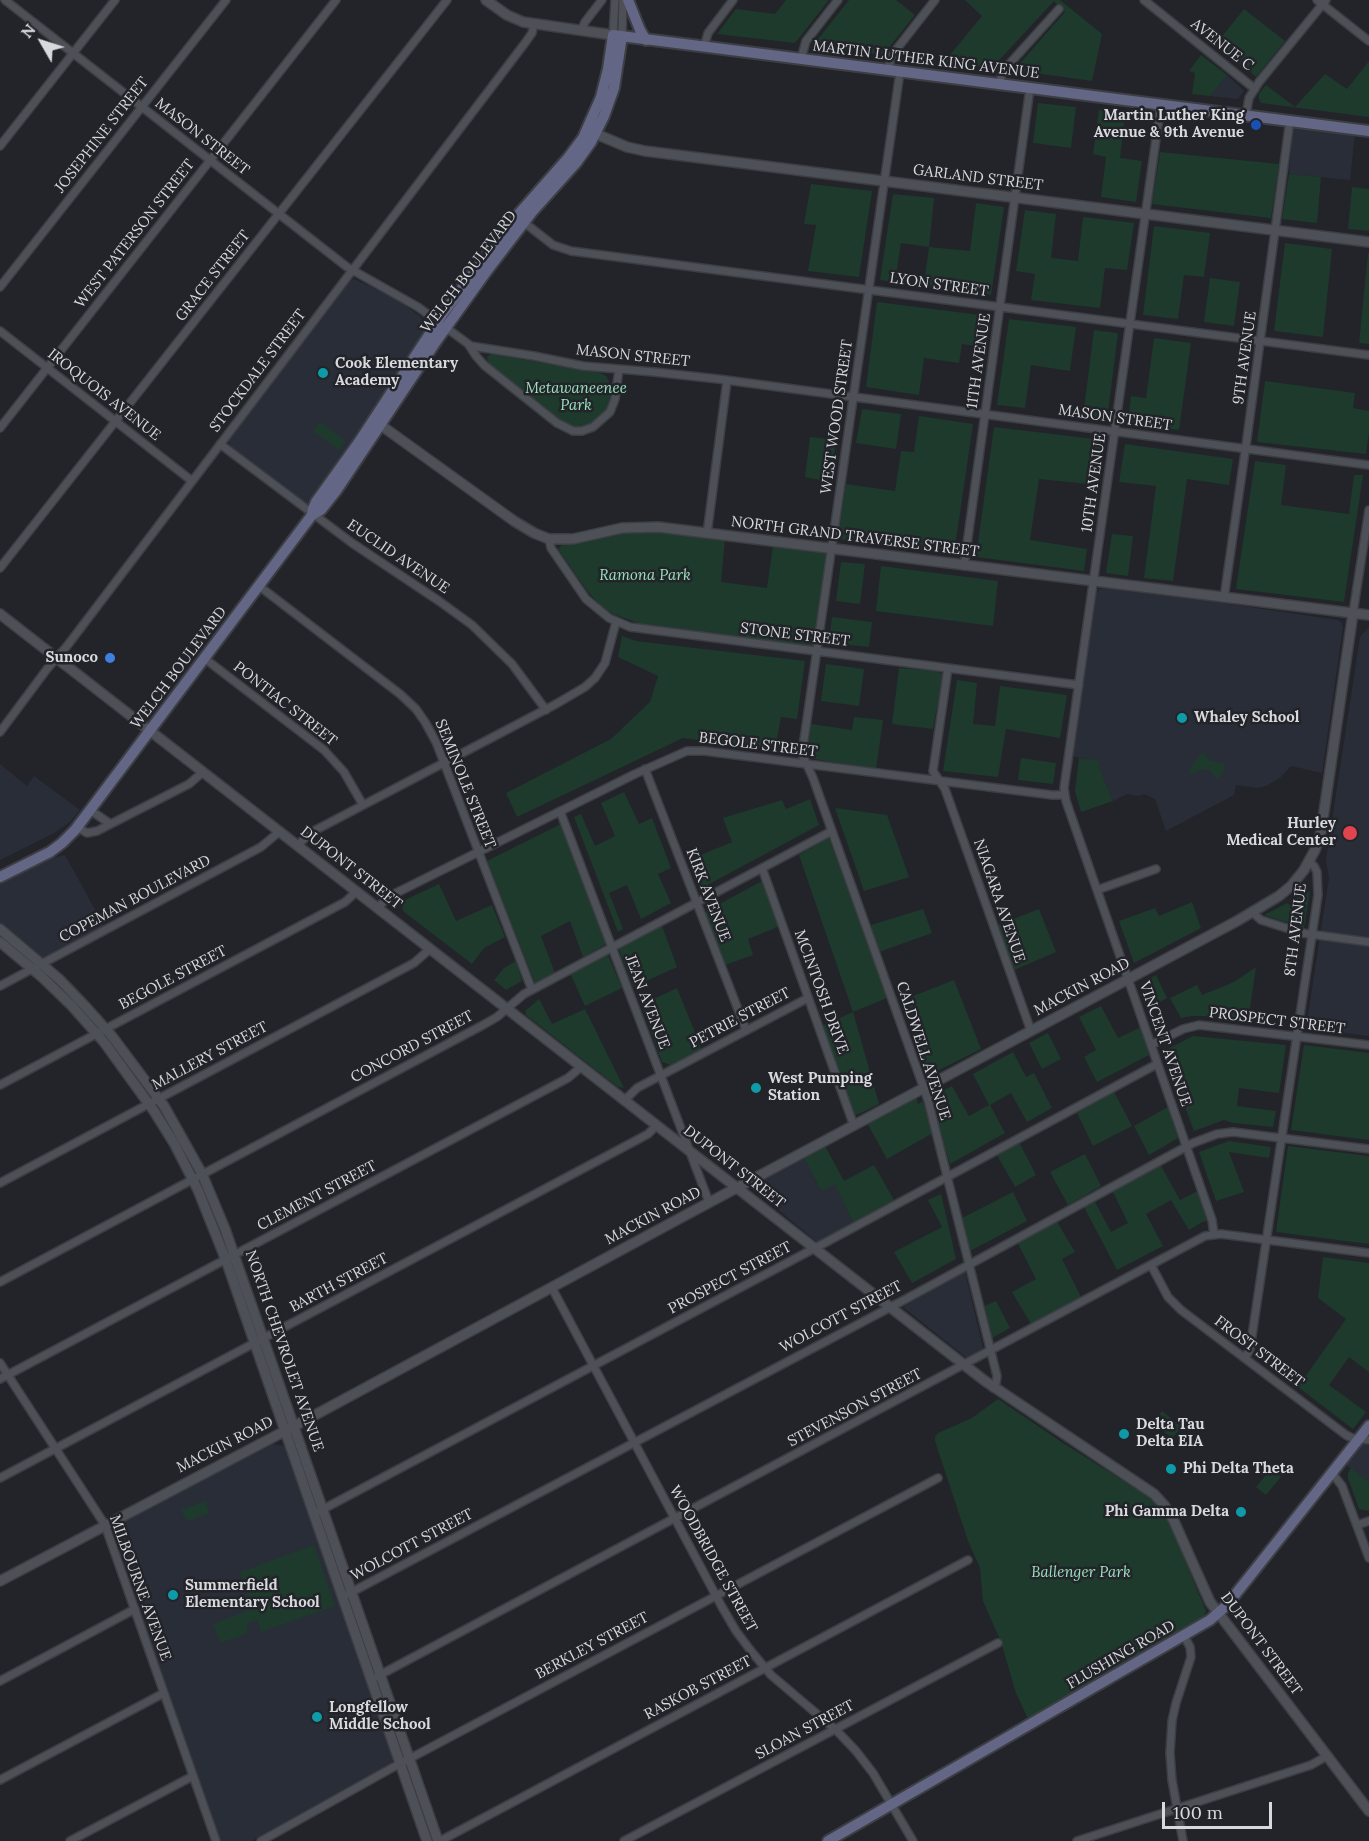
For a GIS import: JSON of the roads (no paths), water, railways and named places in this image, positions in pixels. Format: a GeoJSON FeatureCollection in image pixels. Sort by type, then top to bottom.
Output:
{"type":"FeatureCollection","features":[{"type":"Feature","properties":{"kind":"main road"},"geometry":{"type":"LineString","coordinates":[[626,0],[646,40]]}},
{"type":"Feature","properties":{"kind":"main road","name":"MARTIN LUTHER KING AVENUE"},"geometry":{"type":"LineString","coordinates":[[617,36],[1369,131]]}},
{"type":"Feature","properties":{"kind":"main road","name":"WELCH BOULEVARD"},"geometry":{"type":"LineString","coordinates":[[0,877],[55,849],[77,827],[312,514],[316,502],[377,422],[441,324],[568,158],[591,132],[617,36]]}},
{"type":"Feature","properties":{"kind":"main road","name":"FLUSHING ROAD"},"geometry":{"type":"LineString","coordinates":[[828,1841],[1184,1636],[1218,1614],[1332,1473],[1364,1440],[1369,1426]]}},
{"type":"Feature","properties":{"kind":"street"},"geometry":{"type":"LineString","coordinates":[[0,6],[5,0]]}},
{"type":"Feature","properties":{"kind":"street","name":"MASON STREET"},"geometry":{"type":"LineString","coordinates":[[5,0],[352,271],[406,299],[469,345],[583,366],[727,381],[1369,465]]}},
{"type":"Feature","properties":{"kind":"street"},"geometry":{"type":"LineString","coordinates":[[0,146],[115,0]]}},
{"type":"Feature","properties":{"kind":"street","name":"JOSEPHINE STREET"},"geometry":{"type":"LineString","coordinates":[[0,287],[226,0]]}},
{"type":"Feature","properties":{"kind":"street","name":"WEST PATERSON STREET"},"geometry":{"type":"LineString","coordinates":[[0,428],[336,0]]}},
{"type":"Feature","properties":{"kind":"street","name":"GRACE STREET"},"geometry":{"type":"LineString","coordinates":[[0,568],[447,0]]}},
{"type":"Feature","properties":{"kind":"street","name":"MARTIN LUTHER KING AVENUE"},"geometry":{"type":"LineString","coordinates":[[486,0],[512,17],[534,24],[617,36]]}},
{"type":"Feature","properties":{"kind":"street"},"geometry":{"type":"LineString","coordinates":[[581,31],[602,0]]}},
{"type":"Feature","properties":{"kind":"street"},"geometry":{"type":"LineString","coordinates":[[615,0],[617,36]]}},
{"type":"Feature","properties":{"kind":"street"},"geometry":{"type":"LineString","coordinates":[[617,36],[626,0]]}},
{"type":"Feature","properties":{"kind":"street"},"geometry":{"type":"LineString","coordinates":[[704,47],[708,33],[734,0]]}},
{"type":"Feature","properties":{"kind":"street"},"geometry":{"type":"LineString","coordinates":[[801,59],[806,41],[838,0]]}},
{"type":"Feature","properties":{"kind":"street"},"geometry":{"type":"LineString","coordinates":[[888,70],[892,55],[936,0]]}},
{"type":"Feature","properties":{"kind":"street","name":"AVENUE C"},"geometry":{"type":"LineString","coordinates":[[1144,0],[1255,88]]}},
{"type":"Feature","properties":{"kind":"street"},"geometry":{"type":"LineString","coordinates":[[1246,115],[1249,98],[1255,88],[1322,1],[1369,41]]}},
{"type":"Feature","properties":{"kind":"street"},"geometry":{"type":"LineString","coordinates":[[999,84],[1004,70],[1059,9]]}},
{"type":"Feature","properties":{"kind":"street","name":"STOCKDALE STREET"},"geometry":{"type":"LineString","coordinates":[[0,732],[528,38],[534,24]]}},
{"type":"Feature","properties":{"kind":"street","name":"WEST WOOD STREET"},"geometry":{"type":"LineString","coordinates":[[807,764],[802,752],[900,72]]}},
{"type":"Feature","properties":{"kind":"street","name":"11TH AVENUE"},"geometry":{"type":"LineString","coordinates":[[964,566],[1030,88]]}},
{"type":"Feature","properties":{"kind":"street","name":"10TH AVENUE"},"geometry":{"type":"LineString","coordinates":[[1064,795],[1064,780],[1161,104]]}},
{"type":"Feature","properties":{"kind":"street","name":"9TH AVENUE"},"geometry":{"type":"LineString","coordinates":[[1224,598],[1290,120]]}},
{"type":"Feature","properties":{"kind":"street","name":"GARLAND STREET"},"geometry":{"type":"LineString","coordinates":[[591,132],[627,147],[645,151],[1369,242]]}},
{"type":"Feature","properties":{"kind":"street","name":"LYON STREET"},"geometry":{"type":"LineString","coordinates":[[520,220],[550,243],[565,250],[1369,355]]}},
{"type":"Feature","properties":{"kind":"street","name":"IROQUOIS AVENUE"},"geometry":{"type":"LineString","coordinates":[[0,331],[192,481]]}},
{"type":"Feature","properties":{"kind":"street"},"geometry":{"type":"LineString","coordinates":[[469,345],[484,365],[560,425],[573,431],[591,428],[608,415],[615,399],[619,369]]}},
{"type":"Feature","properties":{"kind":"street"},"geometry":{"type":"LineString","coordinates":[[707,534],[727,381]]}},
{"type":"Feature","properties":{"kind":"street","name":"NORTH GRAND TRAVERSE STREET"},"geometry":{"type":"LineString","coordinates":[[377,422],[504,514],[530,531],[549,539],[573,539],[613,529],[658,528],[1369,615]]}},
{"type":"Feature","properties":{"kind":"street","name":"EUCLID AVENUE"},"geometry":{"type":"LineString","coordinates":[[219,444],[370,556],[472,625],[507,658],[546,710]]}},
{"type":"Feature","properties":{"kind":"street","name":"8TH AVENUE"},"geometry":{"type":"LineString","coordinates":[[1245,1358],[1250,1349],[1319,883],[1315,868],[1309,862],[1323,824],[1369,510]]}},
{"type":"Feature","properties":{"kind":"street","name":"STONE STREET"},"geometry":{"type":"LineString","coordinates":[[549,539],[551,548],[586,599],[616,622],[630,627],[1079,685]]}},
{"type":"Feature","properties":{"kind":"street","name":"SEMINOLE STREET"},"geometry":{"type":"LineString","coordinates":[[259,586],[408,701],[419,713],[431,731],[532,990]]}},
{"type":"Feature","properties":{"kind":"street","name":"DUPONT STREET"},"geometry":{"type":"LineString","coordinates":[[0,614],[993,1388],[1139,1482],[1158,1498],[1173,1519],[1205,1594],[1218,1614],[1369,1811]]}},
{"type":"Feature","properties":{"kind":"street"},"geometry":{"type":"LineString","coordinates":[[297,846],[308,835],[580,691],[598,674],[608,654],[616,622]]}},
{"type":"Feature","properties":{"kind":"street","name":"PONTIAC STREET"},"geometry":{"type":"LineString","coordinates":[[204,658],[324,750],[344,772],[363,805]]}},
{"type":"Feature","properties":{"kind":"street"},"geometry":{"type":"LineString","coordinates":[[940,781],[933,767],[948,668]]}},
{"type":"Feature","properties":{"kind":"street","name":"BEGOLE STREET"},"geometry":{"type":"LineString","coordinates":[[377,908],[390,896],[560,811],[645,769],[678,754],[693,750],[1064,795]]}},
{"type":"Feature","properties":{"kind":"street","name":"CALDWELL AVENUE"},"geometry":{"type":"LineString","coordinates":[[807,764],[924,1089],[991,1351],[997,1379],[993,1388]]}},
{"type":"Feature","properties":{"kind":"street","name":"KIRK AVENUE"},"geometry":{"type":"LineString","coordinates":[[645,769],[746,1030]]}},
{"type":"Feature","properties":{"kind":"street"},"geometry":{"type":"LineString","coordinates":[[77,827],[90,833],[189,784],[202,772]]}},
{"type":"Feature","properties":{"kind":"street","name":"NIAGARA AVENUE"},"geometry":{"type":"LineString","coordinates":[[940,781],[1031,1031]]}},
{"type":"Feature","properties":{"kind":"street","name":"VINCENT AVENUE"},"geometry":{"type":"LineString","coordinates":[[1064,795],[1212,1220],[1214,1234]]}},
{"type":"Feature","properties":{"kind":"street"},"geometry":{"type":"LineString","coordinates":[[90,810],[109,823]]}},
{"type":"Feature","properties":{"kind":"street","name":"JEAN AVENUE"},"geometry":{"type":"LineString","coordinates":[[560,811],[709,1202]]}},
{"type":"Feature","properties":{"kind":"street","name":"CONCORD STREET"},"geometry":{"type":"LineString","coordinates":[[0,1282],[487,1023],[521,996],[832,831]]}},
{"type":"Feature","properties":{"kind":"street","name":"COPEMAN BOULEVARD"},"geometry":{"type":"LineString","coordinates":[[0,986],[261,847],[279,832]]}},
{"type":"Feature","properties":{"kind":"street","name":"MACKIN ROAD"},"geometry":{"type":"LineString","coordinates":[[0,1581],[285,1431],[1252,912],[1287,889],[1309,862]]}},
{"type":"Feature","properties":{"kind":"street","name":"MCINTOSH DRIVE"},"geometry":{"type":"LineString","coordinates":[[762,868],[854,1126]]}},
{"type":"Feature","properties":{"kind":"street"},"geometry":{"type":"LineString","coordinates":[[1097,890],[1156,869]]}},
{"type":"Feature","properties":{"kind":"street","name":"BEGOLE STREET"},"geometry":{"type":"LineString","coordinates":[[0,1085],[345,902],[356,892]]}},
{"type":"Feature","properties":{"kind":"street"},"geometry":{"type":"LineString","coordinates":[[1252,912],[1263,921],[1312,935],[1369,942]]}},
{"type":"Feature","properties":{"kind":"street","name":"NORTH CHEVROLET AVENUE"},"geometry":{"type":"LineString","coordinates":[[0,929],[70,990],[154,1101],[221,1217],[254,1343],[285,1431],[318,1512],[405,1761],[428,1841]]}},
{"type":"Feature","properties":{"kind":"street","name":"NORTH CHEVROLET AVENUE"},"geometry":{"type":"LineString","coordinates":[[0,942],[101,1031]]}},
{"type":"Feature","properties":{"kind":"street","name":"MALLERY STREET"},"geometry":{"type":"LineString","coordinates":[[0,1183],[414,963],[430,949]]}},
{"type":"Feature","properties":{"kind":"street","name":"PETRIE STREET"},"geometry":{"type":"LineString","coordinates":[[624,1101],[635,1089],[808,998]]}},
{"type":"Feature","properties":{"kind":"street","name":"PROSPECT STREET"},"geometry":{"type":"LineString","coordinates":[[1151,1046],[1195,1025],[1369,1046]]}},
{"type":"Feature","properties":{"kind":"street","name":"PROSPECT STREET"},"geometry":{"type":"LineString","coordinates":[[318,1512],[1157,1064]]}},
{"type":"Feature","properties":{"kind":"street","name":"CLEMENT STREET"},"geometry":{"type":"LineString","coordinates":[[0,1379],[568,1078],[581,1066]]}},
{"type":"Feature","properties":{"kind":"street","name":"BARTH STREET"},"geometry":{"type":"LineString","coordinates":[[0,1478],[635,1141],[646,1135],[656,1125]]}},
{"type":"Feature","properties":{"kind":"street","name":"WOLCOTT STREET"},"geometry":{"type":"LineString","coordinates":[[347,1595],[890,1307],[1186,1146],[1225,1132],[1369,1149]]}},
{"type":"Feature","properties":{"kind":"street","name":"STEVENSON STREET"},"geometry":{"type":"LineString","coordinates":[[376,1678],[1200,1238],[1214,1234],[1369,1253]]}},
{"type":"Feature","properties":{"kind":"street","name":"NORTH CHEVROLET AVENUE"},"geometry":{"type":"LineString","coordinates":[[230,1258],[264,1338],[294,1426],[318,1512]]}},
{"type":"Feature","properties":{"kind":"street","name":"FROST STREET"},"geometry":{"type":"LineString","coordinates":[[1150,1265],[1173,1303],[1346,1435],[1364,1440]]}},
{"type":"Feature","properties":{"kind":"street","name":"WOODBRIDGE STREET"},"geometry":{"type":"LineString","coordinates":[[552,1288],[716,1596],[742,1639],[765,1668],[835,1729],[864,1761],[913,1841]]}},
{"type":"Feature","properties":{"kind":"street","name":"MILBOURNE AVENUE"},"geometry":{"type":"LineString","coordinates":[[0,1363],[105,1525],[216,1841]]}},
{"type":"Feature","properties":{"kind":"street"},"geometry":{"type":"LineString","coordinates":[[1332,1473],[1342,1486],[1369,1558]]}},
{"type":"Feature","properties":{"kind":"street","name":"BERKLEY STREET"},"geometry":{"type":"LineString","coordinates":[[261,1841],[405,1761],[938,1478]]}},
{"type":"Feature","properties":{"kind":"street"},"geometry":{"type":"LineString","coordinates":[[1357,1525],[1369,1521]]}},
{"type":"Feature","properties":{"kind":"street","name":"RASKOB STREET"},"geometry":{"type":"LineString","coordinates":[[439,1841],[968,1560]]}},
{"type":"Feature","properties":{"kind":"street"},"geometry":{"type":"LineString","coordinates":[[0,1681],[135,1610]]}},
{"type":"Feature","properties":{"kind":"street"},"geometry":{"type":"LineString","coordinates":[[1183,1841],[1171,1772],[1170,1743],[1178,1695],[1191,1657],[1190,1647],[1184,1636]]}},
{"type":"Feature","properties":{"kind":"street","name":"SLOAN STREET"},"geometry":{"type":"LineString","coordinates":[[624,1841],[998,1643]]}},
{"type":"Feature","properties":{"kind":"street"},"geometry":{"type":"LineString","coordinates":[[0,1780],[164,1693]]}},
{"type":"Feature","properties":{"kind":"street"},"geometry":{"type":"LineString","coordinates":[[1077,1841],[1311,1765],[1327,1756]]}},
{"type":"Feature","properties":{"kind":"street","name":"NORTH CHEVROLET AVENUE"},"geometry":{"type":"LineString","coordinates":[[405,1761],[439,1841]]}},
{"type":"Feature","properties":{"kind":"street"},"geometry":{"type":"LineString","coordinates":[[70,1841],[193,1776]]}},
{"type":"Feature","properties":{"kind":"place","name":"Martin Luther King Avenue & 9th Avenue"},"geometry":{"type":"Point","coordinates":[1256,125]}},
{"type":"Feature","properties":{"kind":"place","name":"Cook Elementary Academy"},"geometry":{"type":"Point","coordinates":[323,373]}},
{"type":"Feature","properties":{"kind":"place","name":"Sunoco"},"geometry":{"type":"Point","coordinates":[110,658]}},
{"type":"Feature","properties":{"kind":"place","name":"Whaley School"},"geometry":{"type":"Point","coordinates":[1182,718]}},
{"type":"Feature","properties":{"kind":"place","name":"Hurley Medical Center"},"geometry":{"type":"Point","coordinates":[1350,833]}},
{"type":"Feature","properties":{"kind":"place","name":"West Pumping Station"},"geometry":{"type":"Point","coordinates":[756,1088]}},
{"type":"Feature","properties":{"kind":"place","name":"Delta Tau Delta EIA"},"geometry":{"type":"Point","coordinates":[1124,1434]}},
{"type":"Feature","properties":{"kind":"place","name":"Phi Delta Theta"},"geometry":{"type":"Point","coordinates":[1171,1469]}},
{"type":"Feature","properties":{"kind":"place","name":"Phi Gamma Delta"},"geometry":{"type":"Point","coordinates":[1241,1512]}},
{"type":"Feature","properties":{"kind":"place","name":"Summerfield Elementary School"},"geometry":{"type":"Point","coordinates":[173,1595]}},
{"type":"Feature","properties":{"kind":"place","name":"Longfellow Middle School"},"geometry":{"type":"Point","coordinates":[317,1717]}},
{"type":"Feature","properties":{"kind":"park label","name":"Metawaneenee Park"},"geometry":{"type":"Point","coordinates":[576,398]}},
{"type":"Feature","properties":{"kind":"park label","name":"Ramona Park"},"geometry":{"type":"Point","coordinates":[645,576]}},
{"type":"Feature","properties":{"kind":"park label","name":"Ballenger Park"},"geometry":{"type":"Point","coordinates":[1081,1573]}}]}
